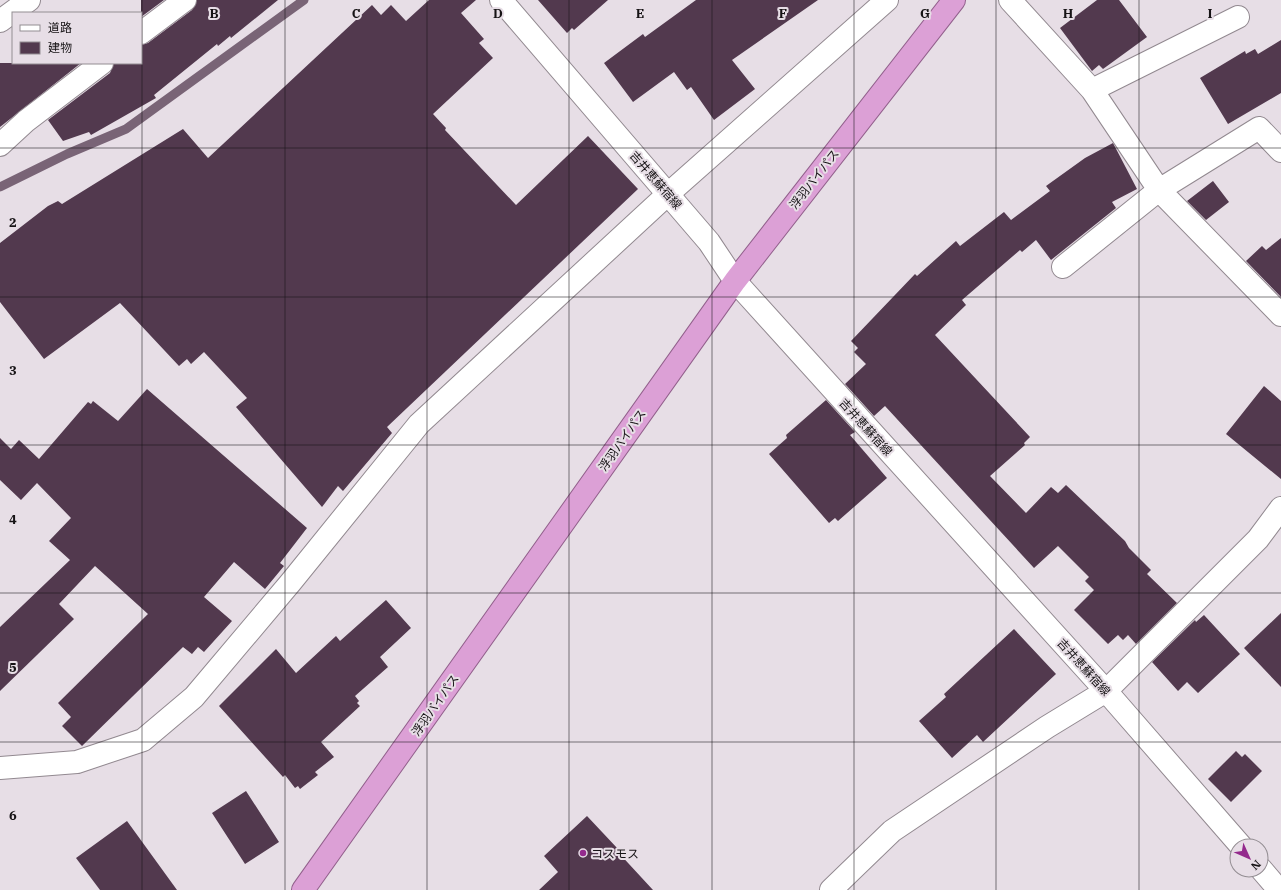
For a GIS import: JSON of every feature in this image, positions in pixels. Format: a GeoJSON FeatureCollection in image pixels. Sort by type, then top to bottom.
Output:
{"type":"FeatureCollection","features":[{"type":"Feature","properties":{"kind":"highway","name":"浮羽バイパス"},"geometry":{"type":"LineString","coordinates":[[303,890],[735,281],[954,0]]}},
{"type":"Feature","properties":{"kind":"street"},"geometry":{"type":"LineString","coordinates":[[12,12],[29,0]]}},
{"type":"Feature","properties":{"kind":"street"},"geometry":{"type":"LineString","coordinates":[[142,32],[185,0]]}},
{"type":"Feature","properties":{"kind":"street","name":"吉井恵蘇宿線"},"geometry":{"type":"LineString","coordinates":[[501,0],[709,242],[735,281],[1106,691],[1234,838]]}},
{"type":"Feature","properties":{"kind":"street"},"geometry":{"type":"LineString","coordinates":[[0,768],[77,762],[143,740],[194,697],[291,582],[419,424],[668,194],[887,0]]}},
{"type":"Feature","properties":{"kind":"street"},"geometry":{"type":"LineString","coordinates":[[1010,0],[1092,90],[1159,190],[1281,315]]}},
{"type":"Feature","properties":{"kind":"street"},"geometry":{"type":"LineString","coordinates":[[0,21],[12,12]]}},
{"type":"Feature","properties":{"kind":"street"},"geometry":{"type":"LineString","coordinates":[[1092,90],[1238,17]]}},
{"type":"Feature","properties":{"kind":"street"},"geometry":{"type":"LineString","coordinates":[[0,144],[26,121],[101,64]]}},
{"type":"Feature","properties":{"kind":"street"},"geometry":{"type":"LineString","coordinates":[[1063,267],[1159,190],[1259,128],[1281,151]]}},
{"type":"Feature","properties":{"kind":"street"},"geometry":{"type":"LineString","coordinates":[[831,890],[892,831],[1047,727],[1106,691],[1258,539],[1281,508]]}},
{"type":"Feature","properties":{"kind":"street"},"geometry":{"type":"LineString","coordinates":[[1269,878],[1279,890]]}},
{"type":"Feature","properties":{"kind":"building"},"geometry":{"type":"Polygon","coordinates":[[[141,0],[164,0],[142,16],[141,0]]]}},
{"type":"Feature","properties":{"kind":"building"},"geometry":{"type":"Polygon","coordinates":[[[197,0],[278,0],[231,38],[230,36],[218,46],[217,44],[154,95],[156,98],[91,135],[89,132],[63,141],[48,120],[110,73],[114,64],[142,64],[142,45],[148,43],[192,10],[197,0]]]}},
{"type":"Feature","properties":{"kind":"building"},"geometry":{"type":"Polygon","coordinates":[[[429,0],[476,0],[461,13],[484,39],[479,43],[493,58],[433,114],[446,128],[445,130],[516,205],[588,136],[638,189],[387,427],[392,433],[343,491],[338,486],[322,507],[236,407],[247,398],[204,352],[191,364],[187,359],[179,366],[120,303],[44,359],[0,302],[0,243],[48,206],[58,201],[62,204],[183,129],[208,158],[372,5],[381,15],[391,5],[406,21],[429,0]]]}},
{"type":"Feature","properties":{"kind":"building"},"geometry":{"type":"Polygon","coordinates":[[[538,0],[608,0],[574,30],[572,28],[567,33],[538,0]]]}},
{"type":"Feature","properties":{"kind":"building"},"geometry":{"type":"Polygon","coordinates":[[[696,0],[818,0],[732,60],[755,89],[714,120],[691,87],[687,90],[674,72],[633,102],[604,63],[643,34],[645,37],[696,0]]]}},
{"type":"Feature","properties":{"kind":"building"},"geometry":{"type":"Polygon","coordinates":[[[1097,0],[1119,0],[1147,37],[1103,69],[1099,65],[1092,71],[1060,28],[1097,0]]]}},
{"type":"Feature","properties":{"kind":"building"},"geometry":{"type":"Polygon","coordinates":[[[1281,40],[1281,93],[1228,124],[1200,78],[1245,51],[1246,54],[1255,49],[1258,54],[1281,40]]]}},
{"type":"Feature","properties":{"kind":"building"},"geometry":{"type":"Polygon","coordinates":[[[0,63],[80,64],[0,127],[0,63]]]}},
{"type":"Feature","properties":{"kind":"building"},"geometry":{"type":"Polygon","coordinates":[[[1113,143],[1137,189],[1112,202],[1116,208],[1051,260],[1036,240],[1022,252],[1020,250],[962,300],[966,305],[935,335],[1030,437],[1024,443],[1025,445],[990,476],[1026,513],[1051,487],[1058,493],[1066,485],[1125,541],[1129,548],[1151,570],[1147,574],[1177,603],[1136,644],[1128,635],[1123,640],[1118,635],[1108,644],[1074,610],[1094,590],[1085,581],[1089,577],[1058,546],[1034,568],[885,406],[874,416],[845,384],[866,364],[854,352],[858,348],[851,341],[915,274],[917,276],[956,241],[960,246],[1004,212],[1011,220],[1050,191],[1046,186],[1085,158],[1113,143]]]}},
{"type":"Feature","properties":{"kind":"building"},"geometry":{"type":"Polygon","coordinates":[[[1213,181],[1229,202],[1206,220],[1187,201],[1213,181]]]}},
{"type":"Feature","properties":{"kind":"building"},"geometry":{"type":"Polygon","coordinates":[[[1281,238],[1281,297],[1246,261],[1262,246],[1266,250],[1281,238]]]}},
{"type":"Feature","properties":{"kind":"building"},"geometry":{"type":"Polygon","coordinates":[[[1264,386],[1281,401],[1281,479],[1226,434],[1264,386]]]}},
{"type":"Feature","properties":{"kind":"building"},"geometry":{"type":"Polygon","coordinates":[[[147,389],[307,528],[280,563],[284,566],[265,589],[234,562],[204,597],[232,621],[204,652],[198,647],[192,654],[183,647],[82,746],[62,726],[71,717],[58,703],[148,614],[95,566],[59,604],[74,619],[0,691],[0,627],[70,560],[49,541],[71,518],[37,483],[21,500],[0,480],[0,438],[11,449],[19,440],[39,459],[88,402],[91,404],[93,401],[118,421],[147,389]]]}},
{"type":"Feature","properties":{"kind":"building"},"geometry":{"type":"Polygon","coordinates":[[[826,400],[855,432],[850,435],[887,478],[838,521],[835,518],[829,523],[769,454],[787,438],[786,435],[826,400]]]}},
{"type":"Feature","properties":{"kind":"building"},"geometry":{"type":"Polygon","coordinates":[[[386,600],[411,628],[380,657],[388,667],[355,696],[359,701],[357,703],[360,706],[321,742],[334,757],[315,772],[318,775],[300,789],[298,786],[295,788],[285,775],[283,777],[219,706],[276,649],[296,673],[336,636],[340,641],[386,600]]]}},
{"type":"Feature","properties":{"kind":"building"},"geometry":{"type":"Polygon","coordinates":[[[1281,613],[1281,687],[1244,648],[1281,613]]]}},
{"type":"Feature","properties":{"kind":"building"},"geometry":{"type":"Polygon","coordinates":[[[1204,615],[1240,654],[1198,693],[1187,682],[1178,691],[1152,662],[1195,620],[1196,622],[1204,615]]]}},
{"type":"Feature","properties":{"kind":"building"},"geometry":{"type":"Polygon","coordinates":[[[1014,629],[1056,674],[983,742],[977,735],[952,758],[919,721],[946,697],[944,694],[1014,629]]]}},
{"type":"Feature","properties":{"kind":"building"},"geometry":{"type":"Polygon","coordinates":[[[1236,751],[1242,757],[1245,754],[1262,771],[1231,802],[1208,779],[1236,751]]]}},
{"type":"Feature","properties":{"kind":"building"},"geometry":{"type":"Polygon","coordinates":[[[246,791],[279,842],[245,864],[212,813],[246,791]]]}},
{"type":"Feature","properties":{"kind":"building","name":"コスモス"},"geometry":{"type":"Polygon","coordinates":[[[587,816],[653,890],[539,890],[558,872],[544,856],[587,816]]]}},
{"type":"Feature","properties":{"kind":"building"},"geometry":{"type":"Polygon","coordinates":[[[127,821],[177,890],[100,890],[76,858],[127,821]]]}},
{"type":"Feature","properties":{"kind":"waterway"},"geometry":{"type":"LineString","coordinates":[[0,187],[67,154],[126,129],[304,0]]}},
{"type":"Feature","properties":{"kind":"place","name":"コスモス"},"geometry":{"type":"Point","coordinates":[583,853]}}]}
